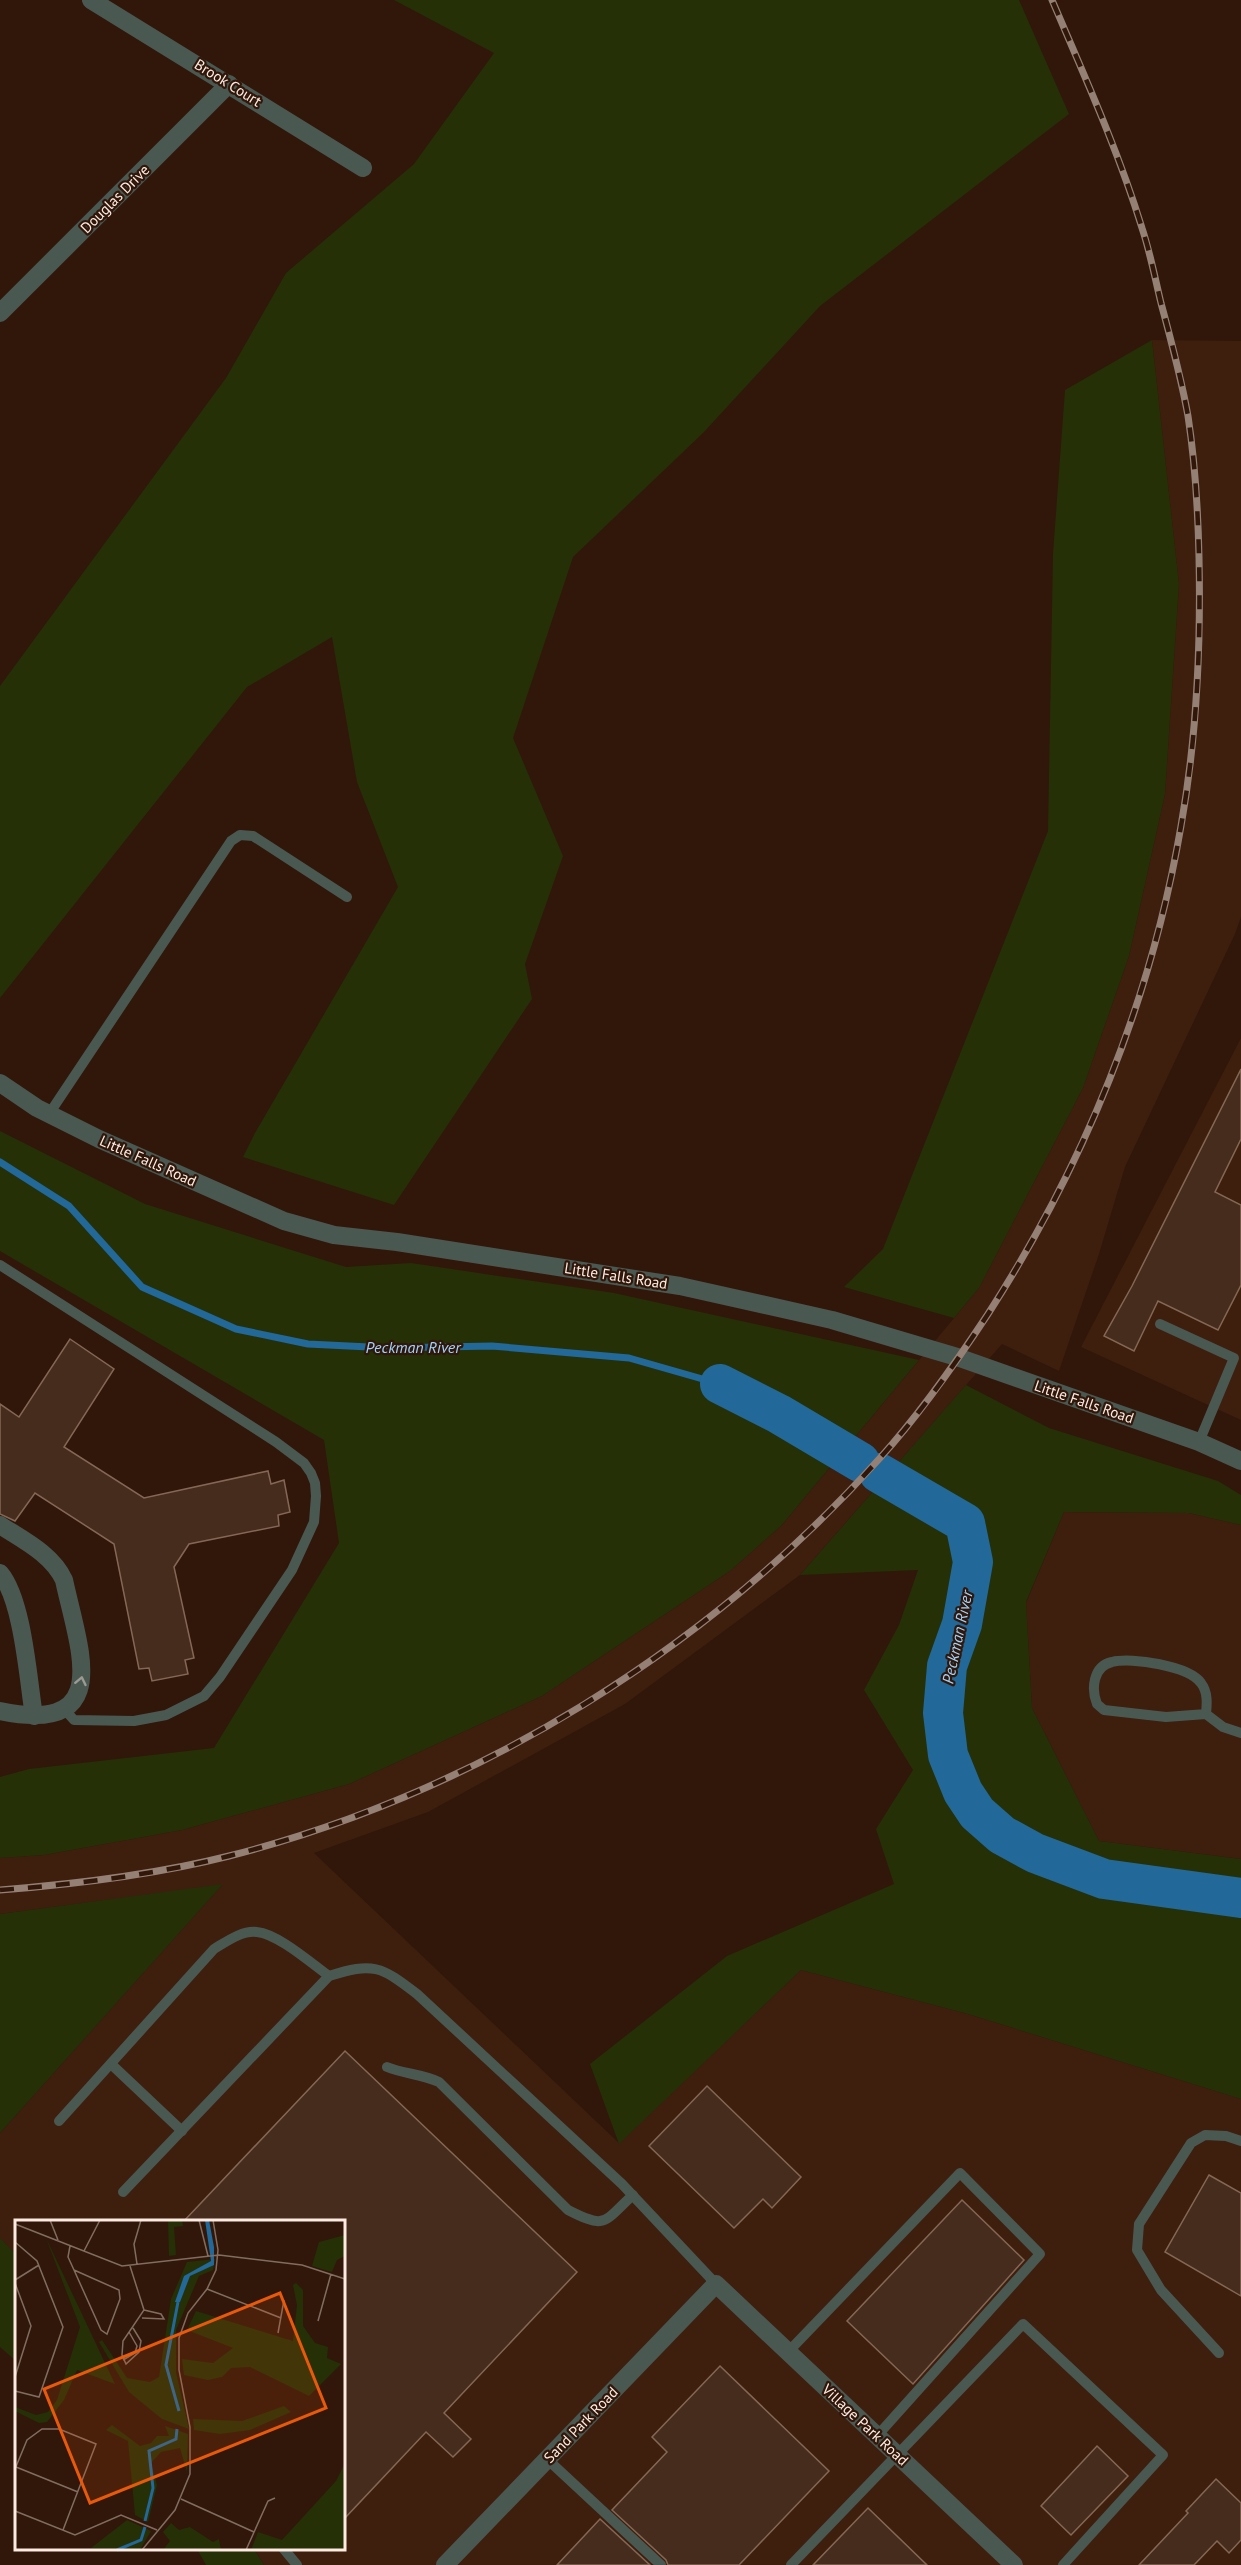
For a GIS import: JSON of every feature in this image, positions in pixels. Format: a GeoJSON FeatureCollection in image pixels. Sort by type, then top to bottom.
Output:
{"type":"FeatureCollection","features":[{"type":"Feature","properties":{"kind":"street","name":"Brook Court"},"geometry":{"type":"LineString","coordinates":[[91,0],[363,168]]}},
{"type":"Feature","properties":{"kind":"street","name":"Douglas Drive"},"geometry":{"type":"LineString","coordinates":[[0,313],[229,84]]}},
{"type":"Feature","properties":{"kind":"street","name":"Little Falls Road"},"geometry":{"type":"LineString","coordinates":[[0,1083],[49,1114],[99,1139],[284,1221],[334,1235],[397,1242],[680,1286],[832,1320],[918,1344],[1199,1442],[1241,1461]]}},
{"type":"Feature","properties":{"kind":"street"},"geometry":{"type":"LineString","coordinates":[[0,1525],[48,1557],[59,1569],[64,1580],[83,1670],[75,1701],[65,1710],[52,1715],[34,1716],[0,1711]]}},
{"type":"Feature","properties":{"kind":"street"},"geometry":{"type":"LineString","coordinates":[[0,1573],[7,1581],[12,1593],[18,1618],[34,1716]]}},
{"type":"Feature","properties":{"kind":"street","name":"Village Park Road"},"geometry":{"type":"LineString","coordinates":[[716,2284],[1014,2565]]}},
{"type":"Feature","properties":{"kind":"street","name":"Sand Park Road"},"geometry":{"type":"LineString","coordinates":[[446,2565],[716,2284]]}},
{"type":"Feature","properties":{"kind":"lane"},"geometry":{"type":"LineString","coordinates":[[49,1114],[231,841],[240,835],[253,836],[347,897]]}},
{"type":"Feature","properties":{"kind":"lane"},"geometry":{"type":"LineString","coordinates":[[0,1264],[276,1442],[304,1463],[315,1483],[314,1522],[305,1546],[292,1570],[220,1677],[204,1696],[166,1715],[134,1721],[74,1720],[65,1710]]}},
{"type":"Feature","properties":{"kind":"lane"},"geometry":{"type":"LineString","coordinates":[[1160,1324],[1234,1358],[1199,1442]]}},
{"type":"Feature","properties":{"kind":"lane"},"geometry":{"type":"LineString","coordinates":[[1206,1714],[1208,1702],[1202,1684],[1192,1674],[1175,1668],[1111,1662],[1099,1670],[1094,1683],[1097,1704],[1104,1710],[1166,1717],[1206,1714],[1223,1727],[1241,1733]]}},
{"type":"Feature","properties":{"kind":"lane"},"geometry":{"type":"LineString","coordinates":[[59,2121],[214,1949],[237,1935],[257,1932],[275,1939],[329,1976]]}},
{"type":"Feature","properties":{"kind":"lane"},"geometry":{"type":"LineString","coordinates":[[123,2192],[329,1976],[350,1969],[374,1967],[393,1975],[417,1994],[633,2195],[716,2284]]}},
{"type":"Feature","properties":{"kind":"lane"},"geometry":{"type":"LineString","coordinates":[[111,2064],[182,2131]]}},
{"type":"Feature","properties":{"kind":"lane"},"geometry":{"type":"LineString","coordinates":[[387,2067],[400,2073],[428,2077],[439,2082],[568,2210],[593,2223],[604,2221],[633,2195]]}},
{"type":"Feature","properties":{"kind":"lane"},"geometry":{"type":"LineString","coordinates":[[1219,2353],[1161,2290],[1137,2250],[1139,2224],[1191,2143],[1205,2135],[1226,2136],[1241,2141]]}},
{"type":"Feature","properties":{"kind":"lane"},"geometry":{"type":"LineString","coordinates":[[788,2352],[960,2173],[1040,2254],[878,2436]]}},
{"type":"Feature","properties":{"kind":"lane"},"geometry":{"type":"LineString","coordinates":[[791,2565],[1023,2324],[1162,2456],[1062,2565]]}},
{"type":"Feature","properties":{"kind":"lane"},"geometry":{"type":"LineString","coordinates":[[547,2459],[661,2565]]}},
{"type":"Feature","properties":{"kind":"lane"},"geometry":{"type":"LineString","coordinates":[[285,2550],[297,2565]]}},
{"type":"Feature","properties":{"kind":"shaded area"},"geometry":{"type":"Polygon","coordinates":[[[1152,340],[1241,341],[1241,917],[1125,1167],[1099,1254],[1059,1371],[1002,1344],[800,1575],[625,1704],[428,1812],[314,1853],[619,2143],[801,1970],[968,2014],[1241,2099],[1241,2565],[264,2565],[255,2550],[345,2550],[345,2220],[15,2220],[15,2253],[0,2238],[0,2133],[222,1885],[0,1914],[0,1858],[44,1855],[182,1830],[349,1784],[542,1696],[730,1571],[781,1526],[979,1288],[1083,1088],[1129,956],[1165,794],[1179,584],[1152,340]]]}},
{"type":"Feature","properties":{"kind":"shaded area"},"geometry":{"type":"Polygon","coordinates":[[[1241,1038],[1241,1420],[1081,1347],[1241,1038]]]}},
{"type":"Feature","properties":{"kind":"shaded area"},"geometry":{"type":"Polygon","coordinates":[[[1064,1512],[1189,1513],[1241,1525],[1241,1859],[1099,1841],[1032,1708],[1026,1603],[1064,1512]]]}},
{"type":"Feature","properties":{"kind":"green space"},"geometry":{"type":"Polygon","coordinates":[[[394,0],[1019,0],[1069,114],[820,306],[703,433],[573,557],[513,738],[563,856],[525,964],[532,999],[394,1205],[243,1157],[398,887],[357,782],[332,637],[247,687],[0,998],[0,686],[226,378],[286,273],[414,164],[494,53],[394,0]]]}},
{"type":"Feature","properties":{"kind":"green space"},"geometry":{"type":"Polygon","coordinates":[[[1152,340],[1179,584],[1165,794],[1129,956],[1083,1088],[979,1288],[954,1318],[844,1287],[883,1249],[1048,831],[1053,554],[1065,390],[1152,340]]]}},
{"type":"Feature","properties":{"kind":"green space"},"geometry":{"type":"Polygon","coordinates":[[[0,1131],[145,1204],[346,1267],[411,1263],[614,1293],[919,1360],[781,1526],[730,1571],[542,1696],[349,1784],[182,1830],[44,1855],[0,1858],[0,1777],[29,1769],[214,1748],[339,1543],[324,1440],[0,1251],[0,1131]]]}},
{"type":"Feature","properties":{"kind":"green space"},"geometry":{"type":"Polygon","coordinates":[[[966,1385],[1049,1428],[1218,1481],[1241,1495],[1241,1525],[1189,1513],[1064,1512],[1026,1602],[1032,1708],[1099,1841],[1241,1859],[1241,2099],[968,2014],[801,1970],[619,2144],[590,2064],[727,1956],[894,1884],[876,1829],[913,1770],[864,1690],[899,1625],[918,1570],[800,1575],[966,1385]]]}},
{"type":"Feature","properties":{"kind":"green space"},"geometry":{"type":"Polygon","coordinates":[[[223,1884],[0,2133],[0,1914],[223,1884]]]}},
{"type":"Feature","properties":{"kind":"green space"},"geometry":{"type":"Polygon","coordinates":[[[0,2238],[15,2253],[15,2360],[0,2347],[0,2238]]]}},
{"type":"Feature","properties":{"kind":"green space"},"geometry":{"type":"Polygon","coordinates":[[[198,2550],[255,2550],[264,2565],[206,2565],[198,2550]]]}},
{"type":"Feature","properties":{"kind":"building"},"geometry":{"type":"Polygon","coordinates":[[[1241,1069],[1241,1139],[1215,1192],[1241,1205],[1241,1285],[1218,1330],[1158,1301],[1134,1351],[1104,1336],[1132,1286],[1241,1069]]]}},
{"type":"Feature","properties":{"kind":"building"},"geometry":{"type":"Polygon","coordinates":[[[70,1339],[114,1369],[64,1447],[144,1498],[268,1471],[271,1484],[284,1480],[290,1512],[278,1515],[279,1526],[189,1544],[174,1567],[194,1658],[185,1660],[188,1674],[152,1681],[149,1668],[139,1669],[114,1544],[35,1493],[15,1521],[0,1514],[0,1404],[19,1417],[70,1339]]]}},
{"type":"Feature","properties":{"kind":"building"},"geometry":{"type":"Polygon","coordinates":[[[345,2051],[577,2272],[444,2413],[471,2439],[453,2457],[426,2432],[345,2518],[345,2220],[185,2220],[345,2051]]]}},
{"type":"Feature","properties":{"kind":"building"},"geometry":{"type":"Polygon","coordinates":[[[707,2086],[801,2177],[772,2208],[763,2199],[734,2228],[649,2146],[707,2086]]]}},
{"type":"Feature","properties":{"kind":"building"},"geometry":{"type":"Polygon","coordinates":[[[1209,2175],[1241,2193],[1241,2296],[1165,2252],[1209,2175]]]}},
{"type":"Feature","properties":{"kind":"building"},"geometry":{"type":"Polygon","coordinates":[[[962,2200],[1024,2260],[913,2384],[847,2321],[962,2200]]]}},
{"type":"Feature","properties":{"kind":"building"},"geometry":{"type":"Polygon","coordinates":[[[720,2366],[829,2471],[739,2565],[668,2565],[666,2560],[612,2510],[667,2452],[652,2437],[720,2366]]]}},
{"type":"Feature","properties":{"kind":"building"},"geometry":{"type":"Polygon","coordinates":[[[1097,2446],[1128,2476],[1071,2535],[1041,2506],[1097,2446]]]}},
{"type":"Feature","properties":{"kind":"building"},"geometry":{"type":"Polygon","coordinates":[[[1216,2479],[1241,2503],[1241,2540],[1229,2553],[1217,2541],[1194,2565],[1139,2565],[1188,2513],[1186,2511],[1216,2479]]]}},
{"type":"Feature","properties":{"kind":"building"},"geometry":{"type":"Polygon","coordinates":[[[868,2508],[927,2565],[813,2565],[868,2508]]]}},
{"type":"Feature","properties":{"kind":"building"},"geometry":{"type":"Polygon","coordinates":[[[600,2519],[650,2565],[557,2565],[600,2519]]]}},
{"type":"Feature","properties":{"kind":"waterway","name":"Peckman River"},"geometry":{"type":"LineString","coordinates":[[0,1162],[69,1206],[142,1287],[236,1329],[308,1344],[389,1348],[492,1346],[629,1358],[720,1384]]}},
{"type":"Feature","properties":{"kind":"waterway","name":"Peckman River"},"geometry":{"type":"LineString","coordinates":[[720,1384],[779,1414],[860,1462]]}},
{"type":"Feature","properties":{"kind":"waterway","name":"Peckman River"},"geometry":{"type":"LineString","coordinates":[[879,1473],[965,1523],[973,1562],[962,1624],[947,1666],[943,1713],[948,1755],[963,1792],[977,1813],[1002,1835],[1035,1853],[1104,1879],[1241,1898]]}},
{"type":"Feature","properties":{"kind":"railway"},"geometry":{"type":"LineString","coordinates":[[0,1890],[144,1874],[229,1856],[322,1828],[412,1794],[499,1752],[584,1705],[664,1651],[741,1592],[813,1527],[880,1458],[923,1406],[976,1333],[1023,1257],[1054,1200],[1109,1080],[1152,955],[1181,826],[1191,759],[1197,692],[1199,625],[1196,486],[1188,416],[1179,373],[1148,246],[1133,199],[1100,113],[1052,0]]}}]}
